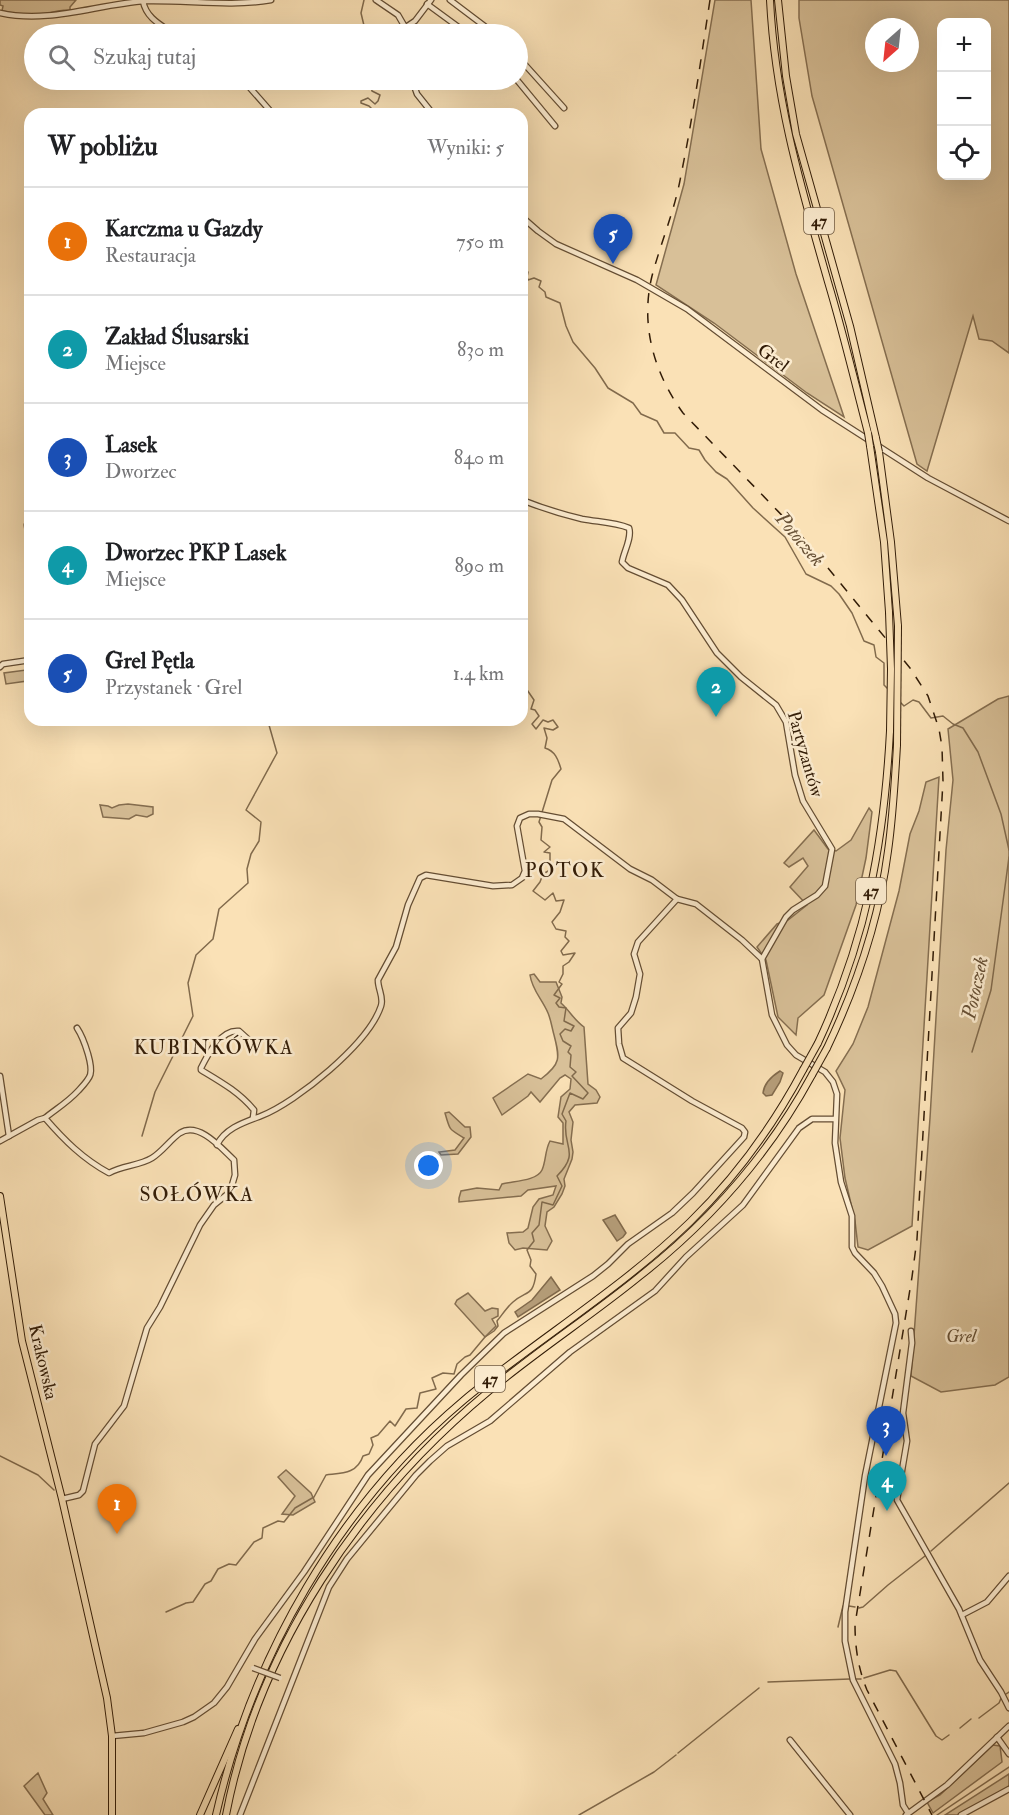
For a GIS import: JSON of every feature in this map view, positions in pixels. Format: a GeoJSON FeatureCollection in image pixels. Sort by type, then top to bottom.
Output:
{"type":"FeatureCollection","features":[{"type":"Feature","properties":{"kind":"main road","name":"47"},"geometry":{"type":"LineString","coordinates":[[216,1815],[246,1713],[274,1649],[308,1584],[349,1524],[394,1469],[432,1429],[463,1401],[610,1290],[689,1223],[727,1182],[759,1143],[782,1109],[818,1043],[849,970],[870,894],[883,820],[890,731],[889,612],[883,534],[868,433],[790,145],[777,76],[770,0]]}},
{"type":"Feature","properties":{"kind":"main road","name":"47"},"geometry":{"type":"LineString","coordinates":[[226,1815],[248,1736],[276,1664],[315,1592],[352,1536],[408,1467],[451,1423],[541,1350],[640,1276],[694,1229],[762,1154],[786,1120],[827,1048],[853,990],[872,932],[889,847],[897,745],[898,626],[890,525],[879,452],[850,326],[796,134],[784,66],[778,0]]}},
{"type":"Feature","properties":{"kind":"main road","name":"Krakowska"},"geometry":{"type":"LineString","coordinates":[[0,1196],[2,1227],[22,1341],[62,1499],[105,1687],[112,1736],[112,1815]]}},
{"type":"Feature","properties":{"kind":"main road"},"geometry":{"type":"LineString","coordinates":[[200,1815],[246,1713]]}},
{"type":"Feature","properties":{"kind":"street"},"geometry":{"type":"LineString","coordinates":[[0,13],[36,18],[143,1],[191,0],[242,3],[271,0]]}},
{"type":"Feature","properties":{"kind":"street"},"geometry":{"type":"LineString","coordinates":[[376,0],[392,10],[404,24]]}},
{"type":"Feature","properties":{"kind":"street"},"geometry":{"type":"LineString","coordinates":[[450,0],[482,24]]}},
{"type":"Feature","properties":{"kind":"street"},"geometry":{"type":"LineString","coordinates":[[143,1],[145,10],[161,24]]}},
{"type":"Feature","properties":{"kind":"street"},"geometry":{"type":"LineString","coordinates":[[410,24],[429,2],[456,24]]}},
{"type":"Feature","properties":{"kind":"street"},"geometry":{"type":"LineString","coordinates":[[528,68],[564,108]]}},
{"type":"Feature","properties":{"kind":"street"},"geometry":{"type":"LineString","coordinates":[[252,90],[268,108]]}},
{"type":"Feature","properties":{"kind":"street"},"geometry":{"type":"LineString","coordinates":[[416,90],[428,108]]}},
{"type":"Feature","properties":{"kind":"street"},"geometry":{"type":"LineString","coordinates":[[525,90],[555,126]]}},
{"type":"Feature","properties":{"kind":"street","name":"Grel"},"geometry":{"type":"LineString","coordinates":[[528,222],[556,244],[638,280],[687,309],[822,410],[928,478],[1009,521]]}},
{"type":"Feature","properties":{"kind":"street","name":"Partyzantów"},"geometry":{"type":"LineString","coordinates":[[528,503],[582,519],[620,524],[629,528],[630,533],[622,562],[628,568],[668,585],[682,600],[717,653],[781,712],[786,722],[795,775],[803,801],[832,849],[825,886],[817,895],[786,917],[762,959]]}},
{"type":"Feature","properties":{"kind":"street"},"geometry":{"type":"LineString","coordinates":[[0,667],[3,664],[24,661]]}},
{"type":"Feature","properties":{"kind":"street"},"geometry":{"type":"LineString","coordinates":[[217,1145],[220,1138],[238,1125],[286,1103],[350,1053],[363,1038],[381,1009],[383,999],[378,980],[396,947],[408,906],[420,878],[426,875],[493,886],[512,885],[522,879],[525,871],[517,826],[520,818],[529,814],[542,814],[564,819],[612,857],[652,880],[677,899],[696,904],[762,959],[774,1021],[793,1052],[825,1072],[833,1082],[837,1095],[835,1143],[841,1182],[852,1216],[853,1250],[874,1273],[895,1314],[896,1323],[865,1476],[845,1612],[845,1641],[853,1680],[895,1764],[907,1814],[946,1785],[1009,1726]]}},
{"type":"Feature","properties":{"kind":"street"},"geometry":{"type":"LineString","coordinates":[[112,1736],[144,1733],[194,1717],[222,1695],[255,1639],[304,1572],[368,1475],[460,1375],[504,1333],[593,1276],[628,1244],[672,1213],[744,1137],[745,1131],[742,1128],[636,1068],[623,1058],[619,1044],[618,1028],[631,1013],[636,997],[640,974],[634,954],[638,942],[677,899]]}},
{"type":"Feature","properties":{"kind":"street"},"geometry":{"type":"LineString","coordinates":[[0,1141],[45,1119],[89,1081],[91,1064],[83,1036],[77,1028]]}},
{"type":"Feature","properties":{"kind":"street"},"geometry":{"type":"LineString","coordinates":[[249,1040],[239,1031],[229,1032],[221,1038],[201,1070],[215,1077],[245,1100],[254,1110],[252,1119]]}},
{"type":"Feature","properties":{"kind":"street"},"geometry":{"type":"LineString","coordinates":[[0,1076],[9,1136]]}},
{"type":"Feature","properties":{"kind":"street"},"geometry":{"type":"LineString","coordinates":[[45,1119],[78,1153],[109,1173],[153,1158],[183,1131],[198,1131],[234,1160],[233,1185],[230,1192],[214,1205],[200,1225],[160,1307],[147,1328],[124,1406],[95,1444],[83,1491],[79,1495],[62,1499]]}},
{"type":"Feature","properties":{"kind":"street"},"geometry":{"type":"LineString","coordinates":[[240,1815],[326,1596],[337,1574],[416,1475],[447,1446],[490,1421],[570,1352],[654,1291],[686,1257],[743,1205],[799,1128],[813,1119],[835,1119]]}},
{"type":"Feature","properties":{"kind":"street"},"geometry":{"type":"LineString","coordinates":[[911,1331],[912,1343],[903,1413],[907,1441],[897,1500],[962,1615],[980,1660],[1009,1708]]}},
{"type":"Feature","properties":{"kind":"street"},"geometry":{"type":"LineString","coordinates":[[962,1615],[987,1602],[1009,1576]]}},
{"type":"Feature","properties":{"kind":"street"},"geometry":{"type":"LineString","coordinates":[[241,1663],[291,1683]]}},
{"type":"Feature","properties":{"kind":"street"},"geometry":{"type":"LineString","coordinates":[[998,1737],[1009,1754]]}},
{"type":"Feature","properties":{"kind":"street"},"geometry":{"type":"LineString","coordinates":[[790,1740],[850,1815]]}},
{"type":"Feature","properties":{"kind":"street"},"geometry":{"type":"LineString","coordinates":[[960,1815],[1009,1789]]}},
{"type":"Feature","properties":{"kind":"green space"},"geometry":{"type":"Polygon","coordinates":[[[0,0],[76,0],[70,10],[35,16],[2,11],[3,6],[0,5],[0,0]]]}},
{"type":"Feature","properties":{"kind":"green space"},"geometry":{"type":"Polygon","coordinates":[[[715,0],[751,0],[761,149],[796,274],[844,417],[807,393],[714,323],[656,285],[684,184],[715,0]]]}},
{"type":"Feature","properties":{"kind":"green space"},"geometry":{"type":"Polygon","coordinates":[[[799,0],[1009,0],[1009,353],[992,341],[979,339],[973,316],[927,471],[917,464],[812,96],[799,18],[799,0]]]}},
{"type":"Feature","properties":{"kind":"green space"},"geometry":{"type":"Polygon","coordinates":[[[24,670],[24,681],[6,684],[4,673],[24,670]]]}},
{"type":"Feature","properties":{"kind":"green space","name":"Grel"},"geometry":{"type":"Polygon","coordinates":[[[1009,696],[1009,1377],[995,1385],[941,1392],[911,1376],[930,1118],[946,850],[953,780],[948,729],[998,699],[1009,696]]]}},
{"type":"Feature","properties":{"kind":"green space"},"geometry":{"type":"Polygon","coordinates":[[[939,777],[912,1226],[868,1250],[858,1247],[855,1221],[845,1178],[840,1138],[845,1090],[836,1071],[853,1044],[868,1007],[899,891],[910,834],[919,811],[926,782],[939,777]]]}},
{"type":"Feature","properties":{"kind":"green space"},"geometry":{"type":"Polygon","coordinates":[[[128,804],[153,807],[153,814],[147,817],[136,815],[129,819],[103,817],[100,805],[112,808],[128,804]]]}},
{"type":"Feature","properties":{"kind":"green space"},"geometry":{"type":"Polygon","coordinates":[[[869,808],[872,812],[866,858],[856,905],[824,995],[798,1018],[796,1035],[778,1017],[766,960],[757,947],[777,924],[788,920],[807,905],[790,887],[808,866],[803,858],[789,867],[784,863],[814,830],[828,849],[836,851],[851,840],[869,808]]]}},
{"type":"Feature","properties":{"kind":"green space"},"geometry":{"type":"Polygon","coordinates":[[[534,974],[540,982],[556,982],[562,997],[561,1003],[584,1027],[588,1084],[596,1090],[600,1097],[597,1103],[575,1105],[569,1112],[573,1122],[572,1159],[564,1179],[565,1186],[562,1194],[554,1207],[547,1212],[545,1226],[552,1241],[547,1250],[523,1248],[515,1250],[509,1243],[507,1233],[523,1232],[528,1228],[533,1207],[539,1199],[553,1195],[556,1186],[528,1190],[521,1196],[459,1202],[459,1198],[461,1191],[477,1188],[499,1190],[502,1184],[524,1180],[539,1174],[550,1141],[563,1144],[563,1123],[558,1117],[561,1097],[570,1089],[571,1079],[565,1075],[540,1102],[531,1092],[502,1115],[493,1098],[528,1074],[541,1079],[552,1069],[557,1060],[557,1049],[549,1016],[531,980],[530,975],[534,974]]]}},
{"type":"Feature","properties":{"kind":"green space"},"geometry":{"type":"Polygon","coordinates":[[[449,1112],[465,1127],[470,1127],[471,1137],[458,1154],[441,1155],[439,1152],[455,1150],[464,1138],[449,1126],[445,1113],[449,1112]]]}},
{"type":"Feature","properties":{"kind":"green space"},"geometry":{"type":"Polygon","coordinates":[[[468,1293],[485,1311],[492,1308],[498,1309],[498,1316],[492,1319],[496,1326],[485,1337],[455,1304],[468,1293]]]}},
{"type":"Feature","properties":{"kind":"green space"},"geometry":{"type":"Polygon","coordinates":[[[286,1470],[311,1493],[315,1502],[293,1515],[282,1514],[295,1496],[278,1477],[286,1470]]]}},
{"type":"Feature","properties":{"kind":"green space"},"geometry":{"type":"Polygon","coordinates":[[[993,1745],[1000,1746],[1002,1762],[933,1813],[927,1802],[940,1795],[993,1745]]]}},
{"type":"Feature","properties":{"kind":"green space"},"geometry":{"type":"Polygon","coordinates":[[[38,1773],[47,1793],[43,1799],[53,1815],[45,1815],[24,1786],[38,1773]]]}},
{"type":"Feature","properties":{"kind":"green space"},"geometry":{"type":"Polygon","coordinates":[[[1009,1774],[1009,1787],[958,1815],[945,1815],[1009,1774]]]}},
{"type":"Feature","properties":{"kind":"shaded area"},"geometry":{"type":"Polygon","coordinates":[[[780,1071],[783,1073],[780,1082],[772,1095],[766,1096],[763,1093],[765,1086],[780,1071]]]}},
{"type":"Feature","properties":{"kind":"shaded area"},"geometry":{"type":"Polygon","coordinates":[[[615,1215],[626,1233],[617,1241],[603,1220],[615,1215]]]}},
{"type":"Feature","properties":{"kind":"shaded area"},"geometry":{"type":"Polygon","coordinates":[[[551,1277],[560,1290],[518,1317],[515,1312],[532,1300],[551,1277]]]}},
{"type":"Feature","properties":{"kind":"waterway","name":"Potoczek"},"geometry":{"type":"LineString","coordinates":[[364,0],[361,13],[364,24]]}},
{"type":"Feature","properties":{"kind":"waterway","name":"Potoczek"},"geometry":{"type":"LineString","coordinates":[[371,108],[361,101],[368,98],[375,104],[378,101],[380,95],[372,90]]}},
{"type":"Feature","properties":{"kind":"waterway","name":"Potoczek"},"geometry":{"type":"LineString","coordinates":[[528,280],[534,278],[541,281],[539,287],[545,292],[546,297],[560,303],[573,342],[608,388],[633,403],[641,414],[657,421],[664,433],[675,433],[689,448],[699,450],[716,472],[727,479],[753,508],[785,537],[806,574],[831,586],[839,594],[852,613],[864,641],[874,645],[876,657],[884,663],[884,685],[888,689]]}},
{"type":"Feature","properties":{"kind":"waterway"},"geometry":{"type":"LineString","coordinates":[[166,1612],[193,1602],[218,1569],[229,1564],[236,1565],[254,1542],[262,1538],[263,1528],[278,1521],[284,1522],[295,1508],[314,1497],[326,1475],[348,1472],[357,1466],[363,1456],[369,1454],[373,1445],[371,1438],[378,1435],[390,1421],[395,1426],[406,1409],[417,1408],[420,1393],[436,1389],[432,1378],[443,1373],[454,1374],[457,1364],[470,1355],[485,1337],[494,1331],[498,1326],[497,1321],[509,1306],[529,1292],[533,1286],[536,1274],[530,1266],[531,1260],[527,1250],[534,1241],[532,1233],[539,1225],[542,1202],[553,1205],[562,1186],[557,1176],[568,1161],[566,1121],[562,1114],[570,1093],[583,1099],[588,1093],[572,1076],[576,1072],[570,1067],[571,1055],[568,1052],[571,1046],[563,1041],[560,1034],[565,1029],[571,1031],[574,1026],[564,1021],[566,1008],[559,1007],[556,1003],[560,998],[554,995],[562,984],[559,982],[563,974],[563,966],[575,953],[563,955],[561,951],[569,941],[565,937],[566,931],[556,929],[552,922],[560,912],[564,900],[556,901],[553,893],[545,900],[533,891],[543,874],[550,870],[550,853],[544,852],[550,847],[541,840],[542,827],[539,822],[552,780],[561,769],[556,756],[545,748],[547,738],[544,728],[553,730],[558,727],[553,720],[548,722],[543,720],[536,729],[532,724],[539,716],[535,710],[531,709],[534,700],[528,691]]}},
{"type":"Feature","properties":{"kind":"waterway","name":"Potoczek"},"geometry":{"type":"LineString","coordinates":[[899,701],[904,706],[913,700],[919,702],[931,718],[943,716],[963,728],[978,752],[1001,814],[1009,850]]}},
{"type":"Feature","properties":{"kind":"waterway"},"geometry":{"type":"LineString","coordinates":[[142,1136],[155,1092],[193,1016],[188,983],[196,955],[213,939],[219,909],[248,883],[247,869],[251,854],[259,841],[261,822],[246,810],[277,753],[269,726]]}},
{"type":"Feature","properties":{"kind":"waterway","name":"Potoczek"},"geometry":{"type":"LineString","coordinates":[[972,1052],[991,990],[1009,857]]}},
{"type":"Feature","properties":{"kind":"waterway"},"geometry":{"type":"LineString","coordinates":[[0,1456],[38,1475],[54,1490]]}},
{"type":"Feature","properties":{"kind":"waterway"},"geometry":{"type":"LineString","coordinates":[[931,1551],[1009,1483]]}},
{"type":"Feature","properties":{"kind":"waterway"},"geometry":{"type":"LineString","coordinates":[[859,1608],[925,1556]]}},
{"type":"Feature","properties":{"kind":"waterway"},"geometry":{"type":"LineString","coordinates":[[838,1627],[843,1606]]}},
{"type":"Feature","properties":{"kind":"waterway"},"geometry":{"type":"LineString","coordinates":[[849,1606],[855,1607]]}},
{"type":"Feature","properties":{"kind":"waterway"},"geometry":{"type":"LineString","coordinates":[[864,1678],[890,1670],[896,1671],[936,1736],[942,1740],[949,1735]]}},
{"type":"Feature","properties":{"kind":"waterway"},"geometry":{"type":"LineString","coordinates":[[768,1682],[850,1679]]}},
{"type":"Feature","properties":{"kind":"waterway"},"geometry":{"type":"LineString","coordinates":[[856,1679],[861,1679]]}},
{"type":"Feature","properties":{"kind":"waterway"},"geometry":{"type":"LineString","coordinates":[[678,1753],[759,1688]]}},
{"type":"Feature","properties":{"kind":"waterway"},"geometry":{"type":"LineString","coordinates":[[979,1718],[999,1703],[1002,1696]]}},
{"type":"Feature","properties":{"kind":"waterway"},"geometry":{"type":"LineString","coordinates":[[960,1728],[971,1719]]}},
{"type":"Feature","properties":{"kind":"waterway"},"geometry":{"type":"LineString","coordinates":[[579,1815],[654,1772],[676,1755]]}},
{"type":"Feature","properties":{"kind":"waterway"},"geometry":{"type":"LineString","coordinates":[[937,1815],[1009,1767]]}},
{"type":"Feature","properties":{"kind":"railway"},"geometry":{"type":"LineString","coordinates":[[710,0],[678,188],[652,276],[649,294],[649,330],[657,365],[664,382],[683,413],[800,534],[910,668],[928,696],[939,729],[942,747],[943,781],[917,1239],[855,1624],[861,1674],[867,1690],[932,1815]]}},
{"type":"Feature","properties":{"kind":"place","name":"Grel Pętla"},"geometry":{"type":"Point","coordinates":[613,264]}},
{"type":"Feature","properties":{"kind":"place","name":"Zakład Ślusarski"},"geometry":{"type":"Point","coordinates":[716,717]}},
{"type":"Feature","properties":{"kind":"place","name":"Lasek"},"geometry":{"type":"Point","coordinates":[886,1456]}},
{"type":"Feature","properties":{"kind":"place","name":"Dworzec PKP Lasek"},"geometry":{"type":"Point","coordinates":[887,1511]}},
{"type":"Feature","properties":{"kind":"place","name":"Karczma u Gazdy"},"geometry":{"type":"Point","coordinates":[117,1534]}},
{"type":"Feature","properties":{"kind":"district","name":"POTOK"},"geometry":{"type":"Point","coordinates":[565,870]}},
{"type":"Feature","properties":{"kind":"district","name":"KUBINKÓWKA"},"geometry":{"type":"Point","coordinates":[214,1047]}},
{"type":"Feature","properties":{"kind":"district","name":"SOŁÓWKA"},"geometry":{"type":"Point","coordinates":[197,1194]}}]}
